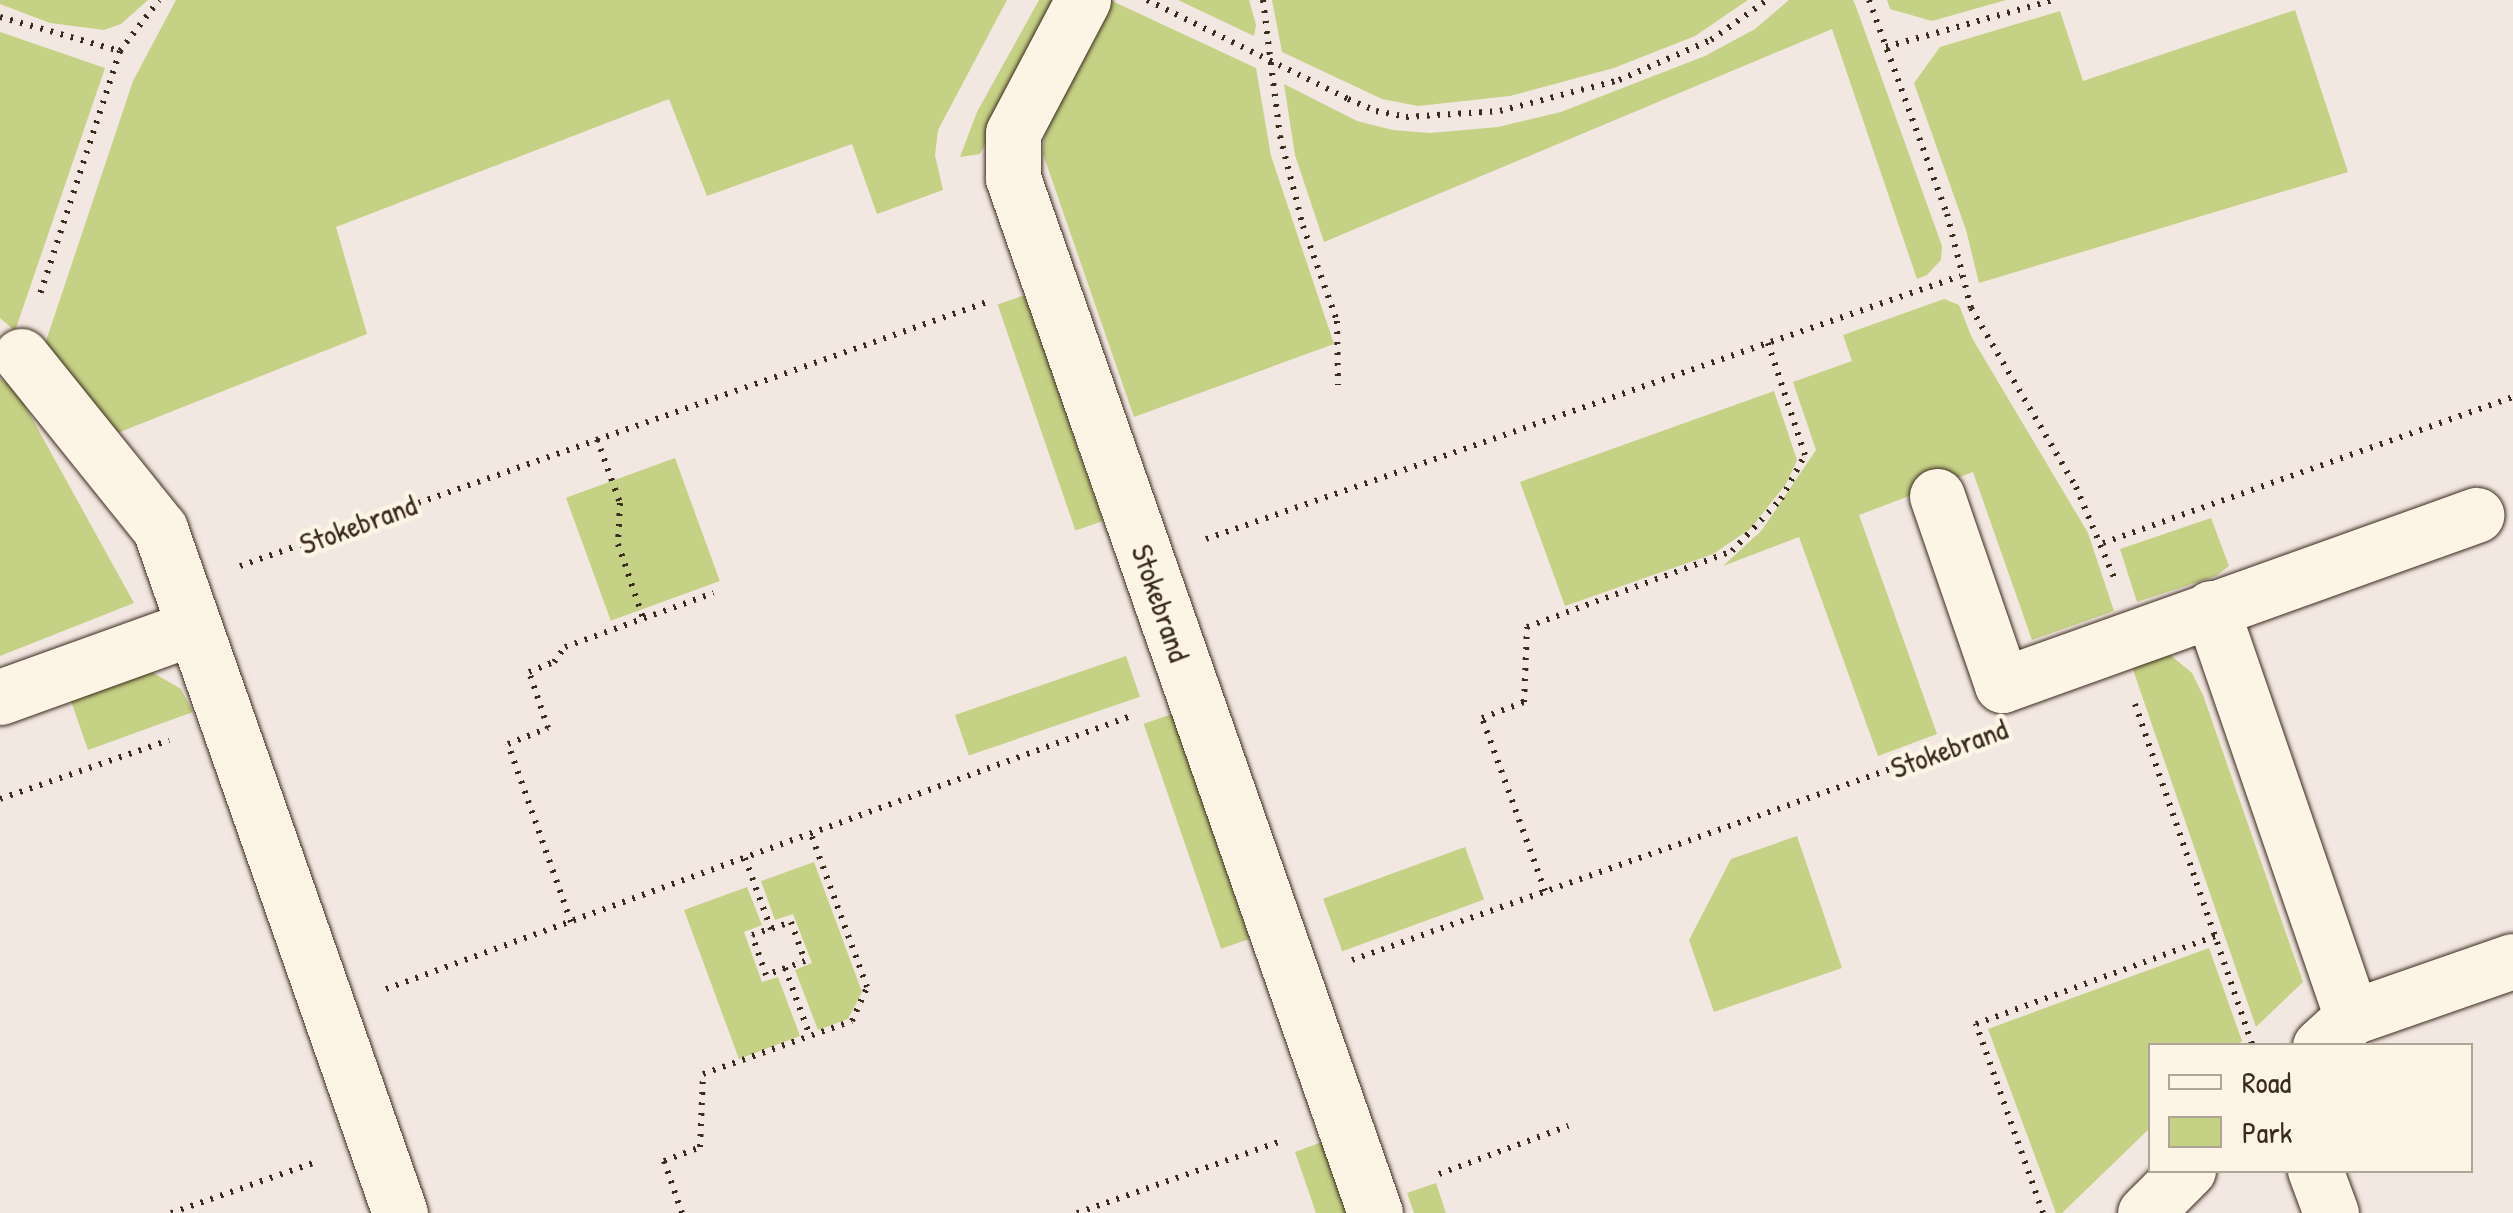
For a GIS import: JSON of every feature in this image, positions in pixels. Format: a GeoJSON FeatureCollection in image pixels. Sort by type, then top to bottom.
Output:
{"type":"FeatureCollection","features":[{"type":"Feature","properties":{"kind":"street","name":"Stokebrand"},"geometry":{"type":"LineString","coordinates":[[1083,0],[1012,133],[1012,178],[1375,1213]]}},
{"type":"Feature","properties":{"kind":"street"},"geometry":{"type":"LineString","coordinates":[[20,356],[160,529],[400,1213]]}},
{"type":"Feature","properties":{"kind":"street","name":"Stokebrand"},"geometry":{"type":"LineString","coordinates":[[1937,496],[2002,684],[2125,654],[2211,608],[2476,515]]}},
{"type":"Feature","properties":{"kind":"street"},"geometry":{"type":"LineString","coordinates":[[0,697],[187,607]]}},
{"type":"Feature","properties":{"kind":"street"},"geometry":{"type":"LineString","coordinates":[[2211,608],[2336,1031],[2513,961]]}},
{"type":"Feature","properties":{"kind":"street"},"geometry":{"type":"LineString","coordinates":[[2145,1213],[2185,1173]]}},
{"type":"Feature","properties":{"kind":"street"},"geometry":{"type":"LineString","coordinates":[[2317,1173],[2330,1213]]}},
{"type":"Feature","properties":{"kind":"path"},"geometry":{"type":"LineString","coordinates":[[20,356],[120,51],[159,0]]}},
{"type":"Feature","properties":{"kind":"path"},"geometry":{"type":"LineString","coordinates":[[1147,0],[1376,111],[1406,117],[1500,111],[1618,80],[1711,40],[1767,0]]}},
{"type":"Feature","properties":{"kind":"path"},"geometry":{"type":"LineString","coordinates":[[1263,0],[1280,136],[1303,226],[1337,320],[1338,386]]}},
{"type":"Feature","properties":{"kind":"path"},"geometry":{"type":"LineString","coordinates":[[1869,0],[1948,214],[1960,276],[1992,350],[2076,487],[2103,543],[2125,654],[2251,1043]]}},
{"type":"Feature","properties":{"kind":"path"},"geometry":{"type":"LineString","coordinates":[[1886,46],[2053,0]]}},
{"type":"Feature","properties":{"kind":"path"},"geometry":{"type":"LineString","coordinates":[[0,18],[120,51]]}},
{"type":"Feature","properties":{"kind":"path","name":"Stokebrand"},"geometry":{"type":"LineString","coordinates":[[1187,546],[1960,276]]}},
{"type":"Feature","properties":{"kind":"path","name":"Stokebrand"},"geometry":{"type":"LineString","coordinates":[[187,607],[597,439],[988,301]]}},
{"type":"Feature","properties":{"kind":"path"},"geometry":{"type":"LineString","coordinates":[[1546,892],[1482,718],[1524,702],[1527,627],[1732,552],[1781,498],[1805,455],[1768,343]]}},
{"type":"Feature","properties":{"kind":"path"},"geometry":{"type":"LineString","coordinates":[[2103,543],[2513,397]]}},
{"type":"Feature","properties":{"kind":"path"},"geometry":{"type":"LineString","coordinates":[[597,439],[620,502],[618,544],[643,618]]}},
{"type":"Feature","properties":{"kind":"path"},"geometry":{"type":"LineString","coordinates":[[571,922],[508,744],[548,728],[529,672],[554,662],[565,647],[713,592]]}},
{"type":"Feature","properties":{"kind":"path"},"geometry":{"type":"LineString","coordinates":[[329,1010],[1131,716]]}},
{"type":"Feature","properties":{"kind":"path"},"geometry":{"type":"LineString","coordinates":[[0,800],[227,720]]}},
{"type":"Feature","properties":{"kind":"path","name":"Stokebrand"},"geometry":{"type":"LineString","coordinates":[[1350,961],[1978,738]]}},
{"type":"Feature","properties":{"kind":"path"},"geometry":{"type":"LineString","coordinates":[[682,1213],[664,1161],[700,1148],[703,1074],[852,1021],[867,988],[811,834]]}},
{"type":"Feature","properties":{"kind":"path"},"geometry":{"type":"LineString","coordinates":[[745,858],[771,929]]}},
{"type":"Feature","properties":{"kind":"path"},"geometry":{"type":"LineString","coordinates":[[791,922],[805,961],[785,968],[766,975],[752,935],[791,922]]}},
{"type":"Feature","properties":{"kind":"path"},"geometry":{"type":"LineString","coordinates":[[2043,1213],[1976,1024],[2215,936]]}},
{"type":"Feature","properties":{"kind":"path"},"geometry":{"type":"LineString","coordinates":[[785,968],[810,1036]]}},
{"type":"Feature","properties":{"kind":"path"},"geometry":{"type":"LineString","coordinates":[[1439,1174],[1568,1126]]}},
{"type":"Feature","properties":{"kind":"path"},"geometry":{"type":"LineString","coordinates":[[1077,1213],[1281,1141]]}},
{"type":"Feature","properties":{"kind":"path"},"geometry":{"type":"LineString","coordinates":[[171,1213],[376,1142]]}},
{"type":"Feature","properties":{"kind":"green space"},"geometry":{"type":"Polygon","coordinates":[[[0,0],[148,0],[121,24],[104,30],[50,23],[0,4],[0,0]]]}},
{"type":"Feature","properties":{"kind":"green space"},"geometry":{"type":"Polygon","coordinates":[[[176,0],[1007,0],[938,130],[935,155],[943,190],[877,214],[852,144],[707,196],[669,99],[336,227],[367,334],[115,434],[44,347],[133,81],[176,0]]]}},
{"type":"Feature","properties":{"kind":"green space"},"geometry":{"type":"Polygon","coordinates":[[[1039,0],[1060,0],[980,154],[960,157],[977,112],[1039,0]]]}},
{"type":"Feature","properties":{"kind":"green space"},"geometry":{"type":"Polygon","coordinates":[[[1110,0],[1256,68],[1271,156],[1334,344],[1134,417],[1043,154],[1045,128],[1110,0]]]}},
{"type":"Feature","properties":{"kind":"green space"},"geometry":{"type":"Polygon","coordinates":[[[1178,0],[1249,0],[1256,25],[1254,36],[1178,0]]]}},
{"type":"Feature","properties":{"kind":"green space"},"geometry":{"type":"Polygon","coordinates":[[[1272,0],[1748,0],[1695,36],[1614,68],[1510,96],[1418,106],[1382,99],[1282,52],[1272,0]]]}},
{"type":"Feature","properties":{"kind":"green space"},"geometry":{"type":"Polygon","coordinates":[[[1789,0],[1853,0],[1942,246],[1941,260],[1927,275],[1917,279],[1832,29],[1324,242],[1295,155],[1284,84],[1357,121],[1393,130],[1430,133],[1498,127],[1561,112],[1705,56],[1755,29],[1789,0]]]}},
{"type":"Feature","properties":{"kind":"green space"},"geometry":{"type":"Polygon","coordinates":[[[1887,0],[2006,0],[1932,21],[1890,9],[1887,0]]]}},
{"type":"Feature","properties":{"kind":"green space"},"geometry":{"type":"Polygon","coordinates":[[[2295,10],[2348,172],[1979,283],[1966,230],[1914,83],[1940,47],[2060,11],[2083,81],[2295,10]]]}},
{"type":"Feature","properties":{"kind":"green space"},"geometry":{"type":"Polygon","coordinates":[[[0,32],[105,68],[15,331],[0,318],[0,32]]]}},
{"type":"Feature","properties":{"kind":"green space"},"geometry":{"type":"Polygon","coordinates":[[[1025,295],[1103,521],[1075,530],[998,304],[1025,295]]]}},
{"type":"Feature","properties":{"kind":"green space"},"geometry":{"type":"Polygon","coordinates":[[[1944,299],[1959,305],[1972,338],[2088,533],[2114,611],[2032,640],[1973,472],[1859,515],[1937,734],[1878,756],[1799,537],[1723,566],[1762,530],[1816,450],[1793,382],[1852,361],[1843,335],[1944,299]]]}},
{"type":"Feature","properties":{"kind":"green space"},"geometry":{"type":"Polygon","coordinates":[[[0,378],[18,393],[134,603],[0,656],[0,378]]]}},
{"type":"Feature","properties":{"kind":"green space"},"geometry":{"type":"Polygon","coordinates":[[[1774,391],[1797,460],[1786,484],[1750,529],[1713,554],[1565,606],[1520,482],[1774,391]]]}},
{"type":"Feature","properties":{"kind":"green space"},"geometry":{"type":"Polygon","coordinates":[[[675,458],[720,581],[611,621],[566,498],[675,458]]]}},
{"type":"Feature","properties":{"kind":"green space"},"geometry":{"type":"Polygon","coordinates":[[[2211,518],[2229,566],[2216,576],[2137,602],[2120,549],[2211,518]]]}},
{"type":"Feature","properties":{"kind":"green space"},"geometry":{"type":"Polygon","coordinates":[[[2169,654],[2192,673],[2203,695],[2303,982],[2256,1027],[2129,658],[2169,654]]]}},
{"type":"Feature","properties":{"kind":"green space"},"geometry":{"type":"Polygon","coordinates":[[[1126,656],[1140,697],[969,756],[955,715],[1126,656]]]}},
{"type":"Feature","properties":{"kind":"green space"},"geometry":{"type":"Polygon","coordinates":[[[150,671],[181,689],[193,712],[88,750],[70,698],[150,671]]]}},
{"type":"Feature","properties":{"kind":"green space"},"geometry":{"type":"Polygon","coordinates":[[[1172,714],[1249,939],[1221,949],[1144,724],[1172,714]]]}},
{"type":"Feature","properties":{"kind":"green space"},"geometry":{"type":"Polygon","coordinates":[[[1797,836],[1842,968],[1714,1012],[1689,940],[1731,859],[1797,836]]]}},
{"type":"Feature","properties":{"kind":"green space"},"geometry":{"type":"Polygon","coordinates":[[[1465,847],[1484,900],[1342,951],[1323,899],[1465,847]]]}},
{"type":"Feature","properties":{"kind":"green space"},"geometry":{"type":"Polygon","coordinates":[[[814,862],[862,992],[848,1019],[818,1030],[795,970],[812,963],[793,914],[775,920],[761,881],[814,862]]]}},
{"type":"Feature","properties":{"kind":"green space"},"geometry":{"type":"Polygon","coordinates":[[[747,887],[762,925],[744,932],[762,982],[778,977],[800,1036],[739,1059],[684,910],[747,887]]]}},
{"type":"Feature","properties":{"kind":"green space"},"geometry":{"type":"Polygon","coordinates":[[[2209,948],[2242,1041],[2148,1043],[2148,1130],[2062,1213],[2056,1213],[1988,1029],[2209,948]]]}},
{"type":"Feature","properties":{"kind":"green space"},"geometry":{"type":"Polygon","coordinates":[[[1322,1142],[1348,1213],[1316,1213],[1295,1152],[1322,1142]]]}},
{"type":"Feature","properties":{"kind":"green space"},"geometry":{"type":"Polygon","coordinates":[[[1436,1183],[1446,1213],[1414,1213],[1407,1193],[1436,1183]]]}}]}
